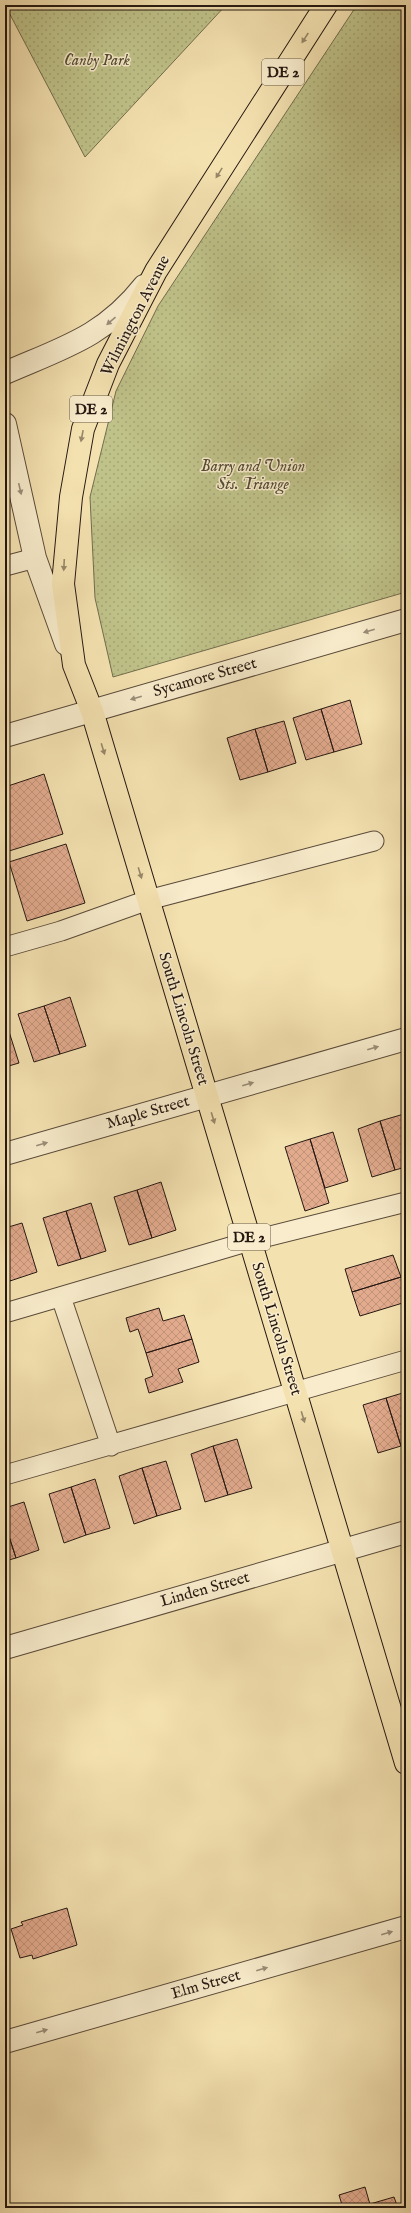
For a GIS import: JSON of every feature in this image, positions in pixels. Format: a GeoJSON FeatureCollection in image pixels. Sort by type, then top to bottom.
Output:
{"type":"FeatureCollection","features":[{"type":"Feature","properties":{"kind":"main road","name":"Wilmington Avenue"},"geometry":{"type":"LineString","coordinates":[[92,711],[74,665],[64,584],[65,541],[83,429],[108,364],[156,271],[326,5]]}},
{"type":"Feature","properties":{"kind":"main road","name":"South Lincoln Street"},"geometry":{"type":"LineString","coordinates":[[92,711],[406,1763]]}},
{"type":"Feature","properties":{"kind":"street"},"geometry":{"type":"LineString","coordinates":[[5,373],[93,334],[109,323],[133,301],[156,271]]}},
{"type":"Feature","properties":{"kind":"street"},"geometry":{"type":"LineString","coordinates":[[5,424],[35,558],[74,665]]}},
{"type":"Feature","properties":{"kind":"street","name":"Sycamore Street"},"geometry":{"type":"LineString","coordinates":[[5,736],[406,620]]}},
{"type":"Feature","properties":{"kind":"street","name":"Maple Street"},"geometry":{"type":"LineString","coordinates":[[5,1154],[406,1039]]}},
{"type":"Feature","properties":{"kind":"street","name":"Linden Street"},"geometry":{"type":"LineString","coordinates":[[5,1648],[406,1532]]}},
{"type":"Feature","properties":{"kind":"street","name":"Elm Street"},"geometry":{"type":"LineString","coordinates":[[5,2042],[406,1927]]}},
{"type":"Feature","properties":{"kind":"lane"},"geometry":{"type":"LineString","coordinates":[[5,566],[35,558]]}},
{"type":"Feature","properties":{"kind":"lane"},"geometry":{"type":"LineString","coordinates":[[5,946],[61,931],[148,900],[374,841]]}},
{"type":"Feature","properties":{"kind":"lane"},"geometry":{"type":"LineString","coordinates":[[5,1313],[250,1241],[406,1202]]}},
{"type":"Feature","properties":{"kind":"lane"},"geometry":{"type":"LineString","coordinates":[[60,1296],[111,1446]]}},
{"type":"Feature","properties":{"kind":"lane"},"geometry":{"type":"LineString","coordinates":[[5,1476],[406,1360]]}},
{"type":"Feature","properties":{"kind":"green space","name":"Canby Park"},"geometry":{"type":"Polygon","coordinates":[[[5,5],[226,5],[85,157],[5,5]]]}},
{"type":"Feature","properties":{"kind":"green space","name":"Barry and Union Sts. Triange"},"geometry":{"type":"Polygon","coordinates":[[[357,5],[406,5],[406,592],[113,677],[95,598],[90,497],[116,391],[158,306],[357,5]]]}},
{"type":"Feature","properties":{"kind":"building"},"geometry":{"type":"Polygon","coordinates":[[[350,700],[362,744],[334,752],[321,709],[350,700]]]}},
{"type":"Feature","properties":{"kind":"building"},"geometry":{"type":"Polygon","coordinates":[[[321,709],[334,752],[306,760],[293,718],[321,709]]]}},
{"type":"Feature","properties":{"kind":"building"},"geometry":{"type":"Polygon","coordinates":[[[284,721],[296,763],[268,772],[255,729],[284,721]]]}},
{"type":"Feature","properties":{"kind":"building"},"geometry":{"type":"Polygon","coordinates":[[[255,729],[268,772],[240,780],[227,738],[255,729]]]}},
{"type":"Feature","properties":{"kind":"building"},"geometry":{"type":"Polygon","coordinates":[[[44,774],[63,834],[6,852],[5,787],[44,774]]]}},
{"type":"Feature","properties":{"kind":"building"},"geometry":{"type":"Polygon","coordinates":[[[66,844],[85,903],[27,921],[9,862],[66,844]]]}},
{"type":"Feature","properties":{"kind":"building"},"geometry":{"type":"Polygon","coordinates":[[[70,997],[86,1046],[60,1054],[44,1006],[70,997]]]}},
{"type":"Feature","properties":{"kind":"building"},"geometry":{"type":"Polygon","coordinates":[[[44,1006],[60,1054],[34,1062],[18,1014],[44,1006]]]}},
{"type":"Feature","properties":{"kind":"building"},"geometry":{"type":"Polygon","coordinates":[[[5,1019],[19,1063],[5,1067],[5,1019]]]}},
{"type":"Feature","properties":{"kind":"building"},"geometry":{"type":"Polygon","coordinates":[[[404,1114],[406,1167],[395,1170],[380,1121],[404,1114]]]}},
{"type":"Feature","properties":{"kind":"building"},"geometry":{"type":"Polygon","coordinates":[[[380,1121],[395,1170],[372,1177],[358,1129],[380,1121]]]}},
{"type":"Feature","properties":{"kind":"building"},"geometry":{"type":"Polygon","coordinates":[[[333,1132],[348,1181],[325,1188],[310,1139],[333,1132]]]}},
{"type":"Feature","properties":{"kind":"building"},"geometry":{"type":"Polygon","coordinates":[[[310,1139],[329,1203],[305,1211],[285,1147],[310,1139]]]}},
{"type":"Feature","properties":{"kind":"building"},"geometry":{"type":"Polygon","coordinates":[[[161,1182],[176,1230],[152,1238],[137,1190],[161,1182]]]}},
{"type":"Feature","properties":{"kind":"building"},"geometry":{"type":"Polygon","coordinates":[[[137,1190],[152,1238],[129,1245],[114,1197],[137,1190]]]}},
{"type":"Feature","properties":{"kind":"building"},"geometry":{"type":"Polygon","coordinates":[[[91,1203],[106,1251],[81,1259],[66,1211],[91,1203]]]}},
{"type":"Feature","properties":{"kind":"building"},"geometry":{"type":"Polygon","coordinates":[[[66,1211],[81,1259],[58,1266],[43,1218],[66,1211]]]}},
{"type":"Feature","properties":{"kind":"building"},"geometry":{"type":"Polygon","coordinates":[[[22,1223],[37,1272],[10,1281],[5,1264],[5,1228],[22,1223]]]}},
{"type":"Feature","properties":{"kind":"building"},"geometry":{"type":"Polygon","coordinates":[[[393,1255],[401,1277],[352,1292],[345,1269],[393,1255]]]}},
{"type":"Feature","properties":{"kind":"building"},"geometry":{"type":"Polygon","coordinates":[[[5,1264],[10,1281],[5,1282],[5,1264]]]}},
{"type":"Feature","properties":{"kind":"building"},"geometry":{"type":"Polygon","coordinates":[[[401,1277],[406,1294],[406,1302],[360,1316],[352,1292],[401,1277]]]}},
{"type":"Feature","properties":{"kind":"building"},"geometry":{"type":"Polygon","coordinates":[[[159,1308],[163,1321],[184,1315],[192,1339],[146,1353],[138,1329],[130,1332],[126,1318],[159,1308]]]}},
{"type":"Feature","properties":{"kind":"building"},"geometry":{"type":"Polygon","coordinates":[[[192,1339],[199,1362],[178,1369],[183,1382],[149,1393],[145,1379],[153,1376],[146,1353],[192,1339]]]}},
{"type":"Feature","properties":{"kind":"building"},"geometry":{"type":"Polygon","coordinates":[[[406,1392],[406,1445],[401,1446],[386,1398],[406,1392]]]}},
{"type":"Feature","properties":{"kind":"building"},"geometry":{"type":"Polygon","coordinates":[[[386,1398],[401,1446],[378,1453],[363,1405],[386,1398]]]}},
{"type":"Feature","properties":{"kind":"building"},"geometry":{"type":"Polygon","coordinates":[[[237,1439],[252,1488],[228,1495],[213,1446],[237,1439]]]}},
{"type":"Feature","properties":{"kind":"building"},"geometry":{"type":"Polygon","coordinates":[[[213,1446],[228,1495],[205,1502],[191,1454],[213,1446]]]}},
{"type":"Feature","properties":{"kind":"building"},"geometry":{"type":"Polygon","coordinates":[[[166,1461],[181,1509],[157,1516],[142,1468],[166,1461]]]}},
{"type":"Feature","properties":{"kind":"building"},"geometry":{"type":"Polygon","coordinates":[[[142,1468],[157,1516],[134,1524],[119,1476],[142,1468]]]}},
{"type":"Feature","properties":{"kind":"building"},"geometry":{"type":"Polygon","coordinates":[[[95,1479],[110,1528],[86,1535],[71,1487],[95,1479]]]}},
{"type":"Feature","properties":{"kind":"building"},"geometry":{"type":"Polygon","coordinates":[[[71,1487],[86,1535],[64,1543],[49,1494],[71,1487]]]}},
{"type":"Feature","properties":{"kind":"building"},"geometry":{"type":"Polygon","coordinates":[[[24,1502],[39,1550],[16,1558],[5,1524],[5,1508],[24,1502]]]}},
{"type":"Feature","properties":{"kind":"building"},"geometry":{"type":"Polygon","coordinates":[[[5,1524],[16,1558],[5,1561],[5,1524]]]}},
{"type":"Feature","properties":{"kind":"building"},"geometry":{"type":"Polygon","coordinates":[[[67,1908],[77,1945],[33,1959],[32,1955],[20,1958],[11,1929],[23,1925],[21,1922],[67,1908]]]}},
{"type":"Feature","properties":{"kind":"building"},"geometry":{"type":"Polygon","coordinates":[[[365,2187],[371,2208],[343,2208],[339,2195],[365,2187]]]}},
{"type":"Feature","properties":{"kind":"building"},"geometry":{"type":"Polygon","coordinates":[[[394,2197],[398,2208],[371,2208],[370,2204],[394,2197]]]}}]}
